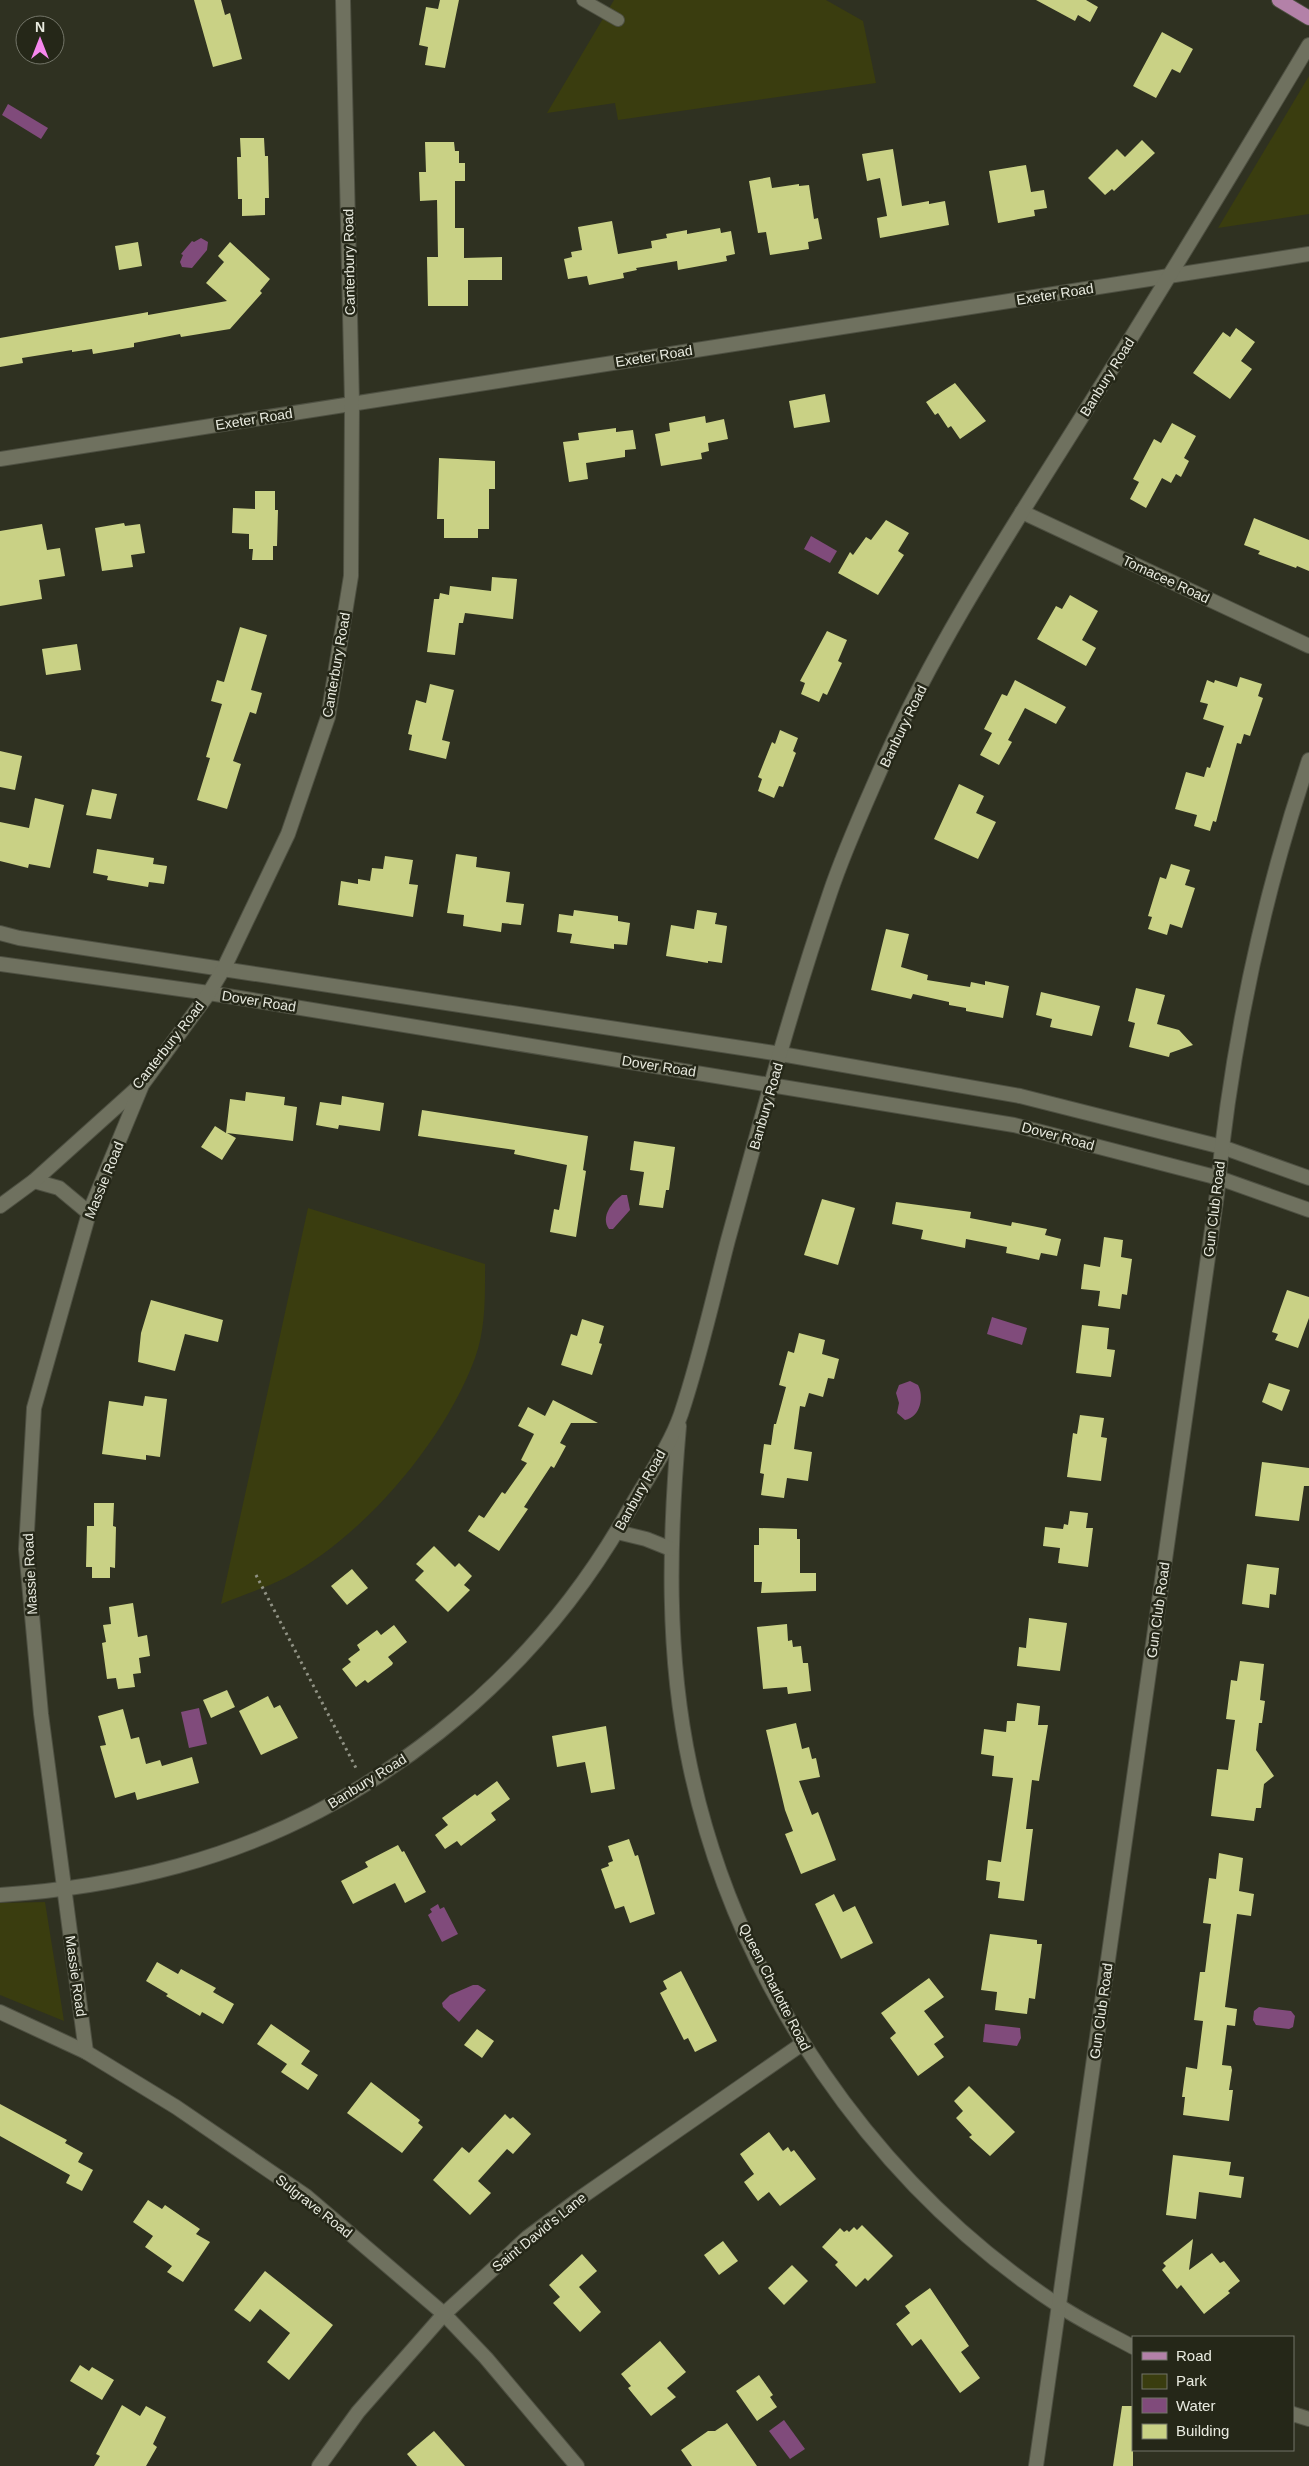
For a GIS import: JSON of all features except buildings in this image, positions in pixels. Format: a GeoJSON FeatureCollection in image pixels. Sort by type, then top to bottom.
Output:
{"type":"FeatureCollection","features":[{"type":"Feature","properties":{"kind":"main road"},"geometry":{"type":"LineString","coordinates":[[1279,0],[1309,18]]}},
{"type":"Feature","properties":{"kind":"street","name":"Canterbury Road"},"geometry":{"type":"LineString","coordinates":[[0,1206],[34,1181],[144,1082],[209,993],[224,968],[288,834],[328,717],[352,576],[352,403],[343,6],[351,0]]}},
{"type":"Feature","properties":{"kind":"street","name":"Banbury Road"},"geometry":{"type":"LineString","coordinates":[[0,1895],[64,1891],[117,1881],[183,1865],[257,1839],[316,1813],[364,1785],[423,1745],[474,1704],[521,1657],[572,1598],[617,1532],[679,1420],[772,1084],[831,890],[886,756],[955,622],[1170,276],[1309,45]]}},
{"type":"Feature","properties":{"kind":"street","name":"Exeter Road"},"geometry":{"type":"LineString","coordinates":[[0,459],[1309,254]]}},
{"type":"Feature","properties":{"kind":"street","name":"Tomacee Road"},"geometry":{"type":"LineString","coordinates":[[1022,512],[1309,646]]}},
{"type":"Feature","properties":{"kind":"street","name":"Gun Club Road"},"geometry":{"type":"LineString","coordinates":[[1036,2466],[1222,1147],[1256,947],[1288,823],[1309,760]]}},
{"type":"Feature","properties":{"kind":"street","name":"Dover Road"},"geometry":{"type":"LineString","coordinates":[[0,934],[781,1054],[1020,1096],[1222,1147],[1309,1178]]}},
{"type":"Feature","properties":{"kind":"street","name":"Dover Road"},"geometry":{"type":"LineString","coordinates":[[0,964],[209,993],[1014,1125],[1219,1178],[1309,1210]]}},
{"type":"Feature","properties":{"kind":"street","name":"Massie Road"},"geometry":{"type":"LineString","coordinates":[[86,2052],[41,1714],[26,1549],[34,1408],[89,1214],[144,1082]]}},
{"type":"Feature","properties":{"kind":"street"},"geometry":{"type":"LineString","coordinates":[[34,1181],[59,1188],[89,1214]]}},
{"type":"Feature","properties":{"kind":"street","name":"Queen Charlotte Road"},"geometry":{"type":"LineString","coordinates":[[679,1420],[671,1549],[672,1629],[677,1686],[690,1767],[730,1900],[802,2044],[874,2140],[927,2198],[996,2260],[1059,2306],[1132,2346]]}},
{"type":"Feature","properties":{"kind":"street"},"geometry":{"type":"LineString","coordinates":[[617,1532],[646,1539],[671,1549]]}},
{"type":"Feature","properties":{"kind":"street","name":"Sulgrave Road"},"geometry":{"type":"LineString","coordinates":[[0,2012],[86,2052],[176,2106],[306,2196],[444,2314],[486,2358],[577,2466]]}},
{"type":"Feature","properties":{"kind":"street","name":"Saint David's Lane"},"geometry":{"type":"LineString","coordinates":[[319,2466],[358,2412],[444,2314],[528,2237],[802,2044]]}},
{"type":"Feature","properties":{"kind":"street"},"geometry":{"type":"LineString","coordinates":[[1294,2414],[1309,2419]]}},
{"type":"Feature","properties":{"kind":"lane"},"geometry":{"type":"LineString","coordinates":[[584,0],[618,20]]}},
{"type":"Feature","properties":{"kind":"path"},"geometry":{"type":"LineString","coordinates":[[256,1575],[364,1785]]}},
{"type":"Feature","properties":{"kind":"green space"},"geometry":{"type":"Polygon","coordinates":[[[614,0],[826,0],[863,21],[876,83],[618,120],[615,103],[547,113],[614,0]]]}},
{"type":"Feature","properties":{"kind":"green space"},"geometry":{"type":"Polygon","coordinates":[[[1309,76],[1309,214],[1218,228],[1309,76]]]}},
{"type":"Feature","properties":{"kind":"green space"},"geometry":{"type":"Polygon","coordinates":[[[308,1208],[485,1264],[484,1311],[479,1347],[461,1390],[443,1422],[398,1484],[372,1512],[344,1538],[315,1560],[285,1578],[221,1604],[308,1208]]]}},
{"type":"Feature","properties":{"kind":"green space"},"geometry":{"type":"Polygon","coordinates":[[[45,1902],[64,2021],[0,1995],[0,1903],[45,1902]]]}},
{"type":"Feature","properties":{"kind":"water"},"geometry":{"type":"Polygon","coordinates":[[[8,104],[48,128],[41,139],[2,115],[8,104]]]}},
{"type":"Feature","properties":{"kind":"water"},"geometry":{"type":"Polygon","coordinates":[[[201,238],[208,242],[207,250],[192,268],[182,267],[180,262],[183,255],[181,254],[192,241],[194,242],[201,238]]]}},
{"type":"Feature","properties":{"kind":"water"},"geometry":{"type":"Polygon","coordinates":[[[811,536],[837,551],[830,563],[804,549],[811,536]]]}},
{"type":"Feature","properties":{"kind":"water"},"geometry":{"type":"Polygon","coordinates":[[[622,1195],[627,1195],[630,1210],[613,1229],[609,1229],[606,1220],[608,1210],[622,1195]]]}},
{"type":"Feature","properties":{"kind":"water"},"geometry":{"type":"Polygon","coordinates":[[[992,1317],[1027,1328],[1022,1345],[987,1334],[992,1317]]]}},
{"type":"Feature","properties":{"kind":"water"},"geometry":{"type":"Polygon","coordinates":[[[910,1381],[918,1385],[921,1400],[915,1415],[905,1420],[897,1413],[899,1403],[896,1393],[899,1385],[910,1381]]]}},
{"type":"Feature","properties":{"kind":"water"},"geometry":{"type":"Polygon","coordinates":[[[199,1708],[207,1744],[189,1748],[181,1712],[199,1708]]]}},
{"type":"Feature","properties":{"kind":"water"},"geometry":{"type":"Polygon","coordinates":[[[438,1904],[440,1909],[444,1907],[458,1934],[442,1942],[428,1915],[432,1912],[430,1909],[438,1904]]]}},
{"type":"Feature","properties":{"kind":"water"},"geometry":{"type":"Polygon","coordinates":[[[473,1985],[478,1985],[486,1990],[459,2022],[443,2007],[442,2003],[450,1995],[473,1985]]]}},
{"type":"Feature","properties":{"kind":"water"},"geometry":{"type":"Polygon","coordinates":[[[1259,2007],[1291,2011],[1295,2016],[1293,2027],[1289,2029],[1256,2025],[1253,2020],[1254,2011],[1259,2007]]]}},
{"type":"Feature","properties":{"kind":"water"},"geometry":{"type":"Polygon","coordinates":[[[985,2024],[1020,2028],[1021,2038],[1017,2046],[983,2042],[985,2024]]]}},
{"type":"Feature","properties":{"kind":"water"},"geometry":{"type":"Polygon","coordinates":[[[784,2420],[805,2449],[790,2459],[769,2431],[784,2420]]]}}]}
